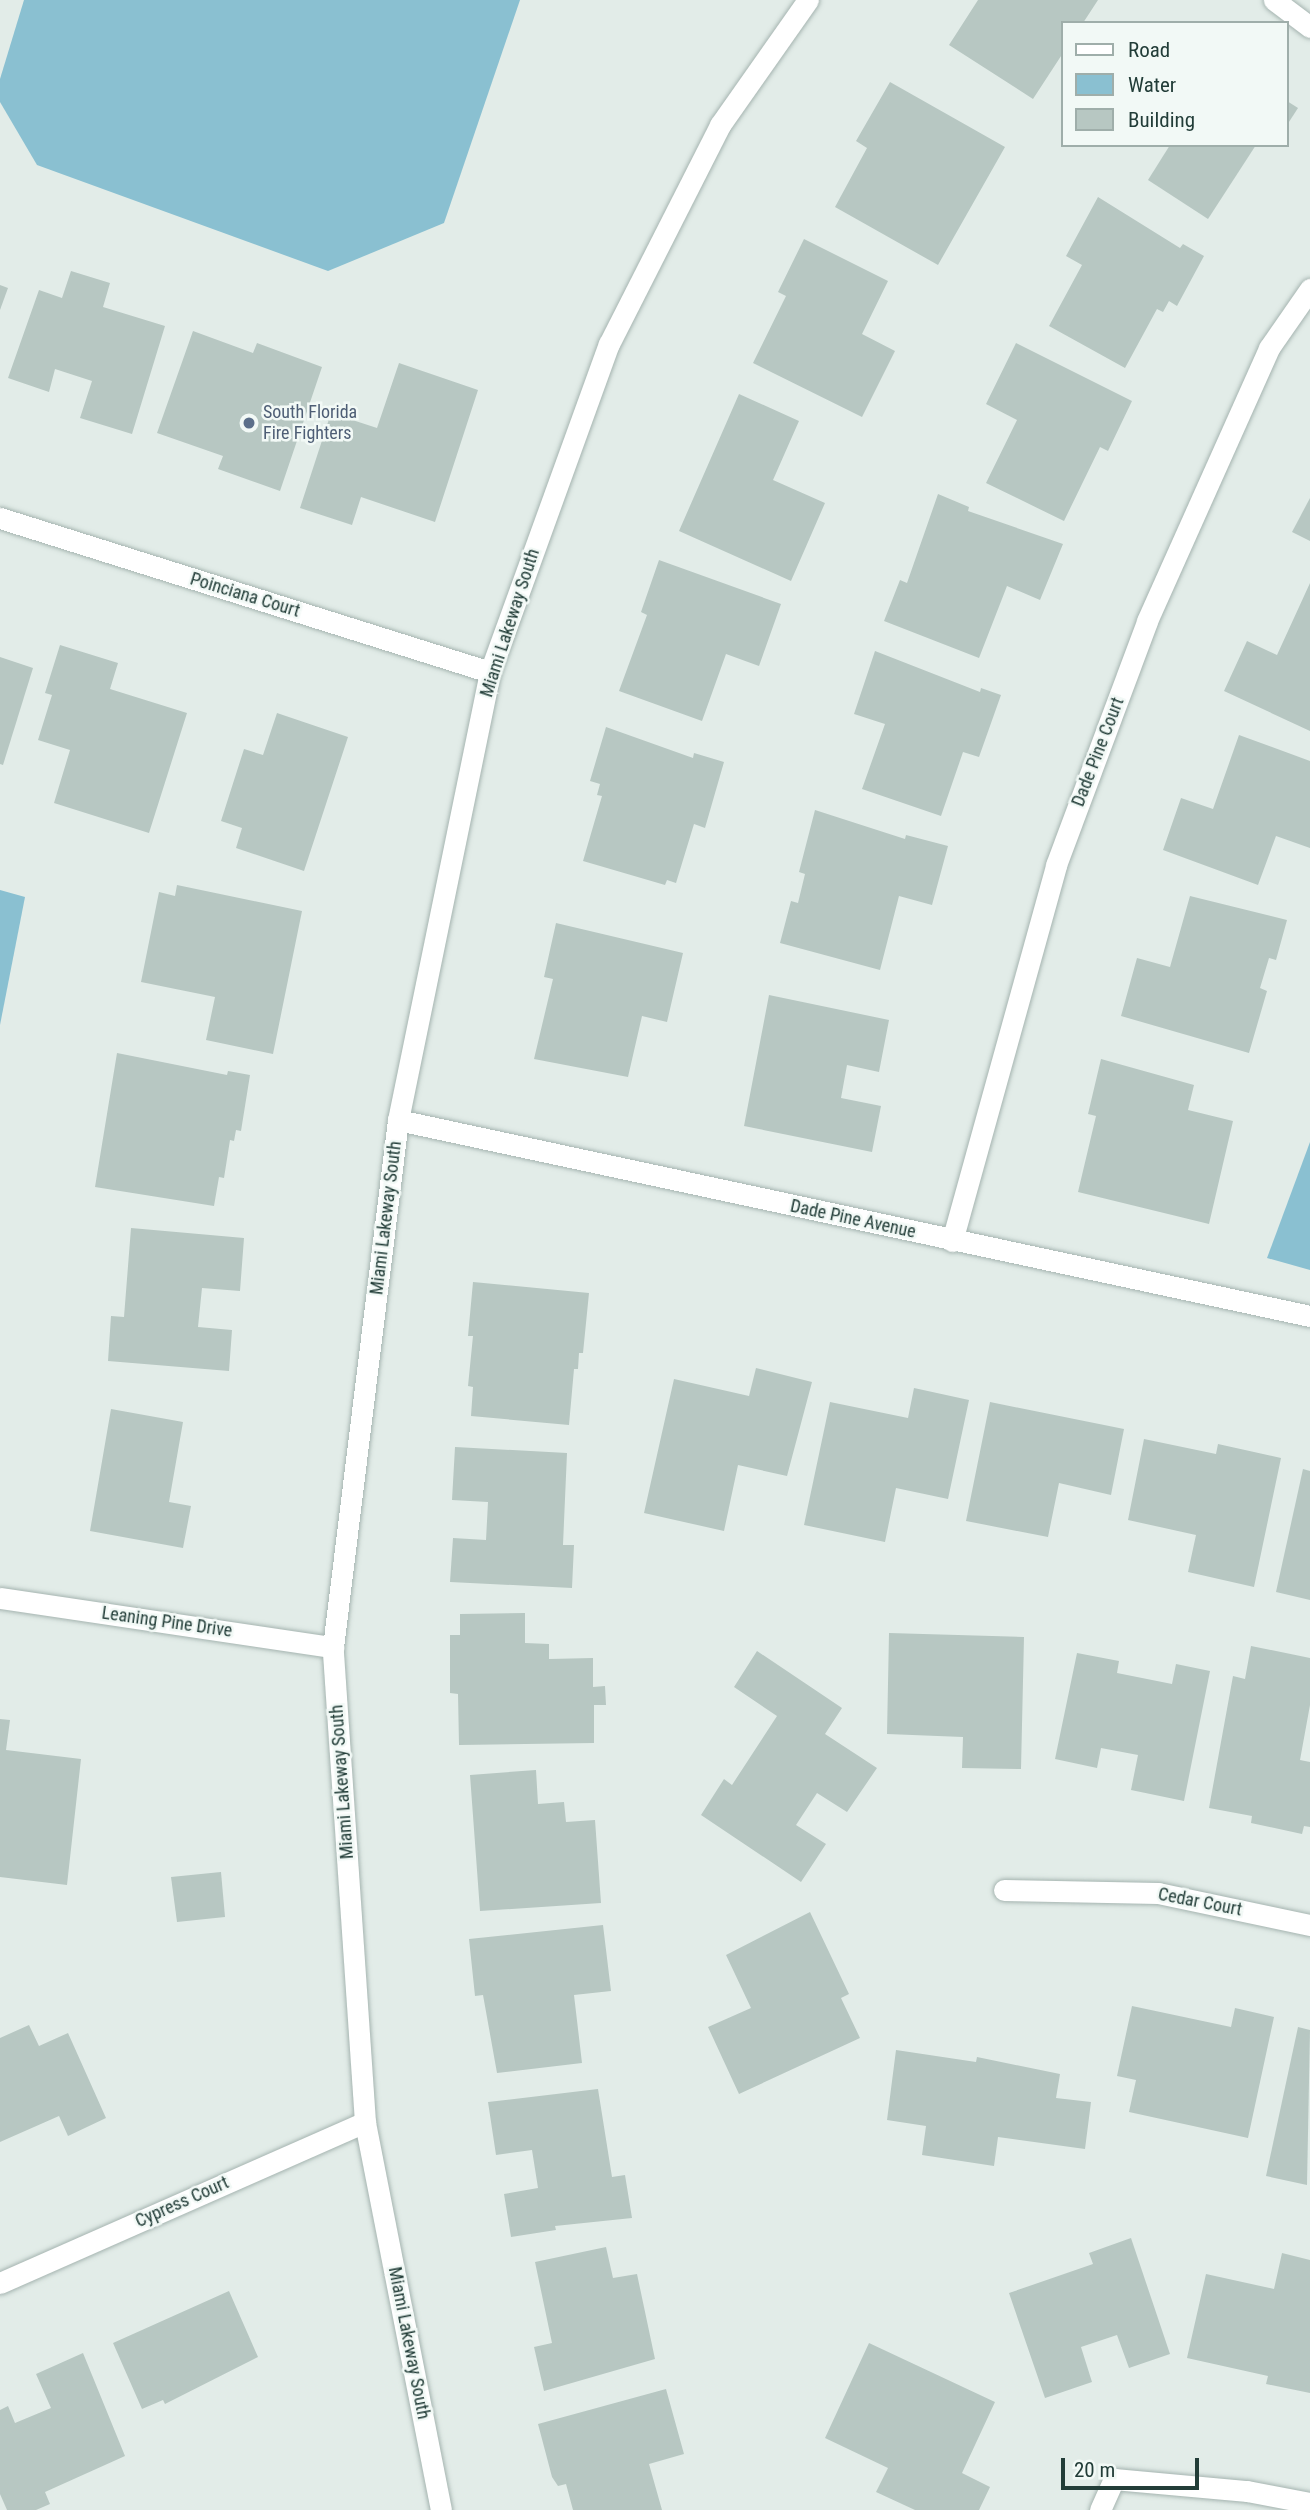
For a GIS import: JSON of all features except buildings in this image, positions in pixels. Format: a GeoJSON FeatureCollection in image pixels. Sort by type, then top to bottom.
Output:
{"type":"FeatureCollection","features":[{"type":"Feature","properties":{"kind":"street","name":"Miami Lakeway South"},"geometry":{"type":"LineString","coordinates":[[441,2510],[365,2122],[333,1647],[398,1120],[490,672],[609,344],[720,125],[808,0]]}},
{"type":"Feature","properties":{"kind":"street"},"geometry":{"type":"LineString","coordinates":[[1274,0],[1310,27]]}},
{"type":"Feature","properties":{"kind":"street","name":"Dade Pine Court"},"geometry":{"type":"LineString","coordinates":[[952,1241],[1060,852],[1147,621],[1269,348],[1310,289]]}},
{"type":"Feature","properties":{"kind":"street","name":"Poinciana Court"},"geometry":{"type":"LineString","coordinates":[[0,518],[490,672]]}},
{"type":"Feature","properties":{"kind":"street","name":"Dade Pine Avenue"},"geometry":{"type":"LineString","coordinates":[[398,1120],[952,1241],[1310,1315]]}},
{"type":"Feature","properties":{"kind":"street","name":"Leaning Pine Drive"},"geometry":{"type":"LineString","coordinates":[[0,1598],[333,1647]]}},
{"type":"Feature","properties":{"kind":"street","name":"Cedar Court"},"geometry":{"type":"LineString","coordinates":[[1004,1890],[1158,1893],[1310,1925]]}},
{"type":"Feature","properties":{"kind":"street","name":"Cypress Court"},"geometry":{"type":"LineString","coordinates":[[0,2283],[365,2122]]}},
{"type":"Feature","properties":{"kind":"street"},"geometry":{"type":"LineString","coordinates":[[1100,2510],[1114,2479],[1247,2491],[1310,2503]]}},
{"type":"Feature","properties":{"kind":"water"},"geometry":{"type":"Polygon","coordinates":[[[24,0],[520,0],[444,223],[328,271],[37,165],[0,102],[0,79],[24,0]]]}},
{"type":"Feature","properties":{"kind":"water"},"geometry":{"type":"Polygon","coordinates":[[[0,890],[25,897],[0,1025],[0,890]]]}},
{"type":"Feature","properties":{"kind":"water"},"geometry":{"type":"Polygon","coordinates":[[[1310,1142],[1310,1270],[1267,1258],[1310,1142]]]}},
{"type":"Feature","properties":{"kind":"place","name":"South Florida Fire Fighters"},"geometry":{"type":"Point","coordinates":[249,423]}}]}
